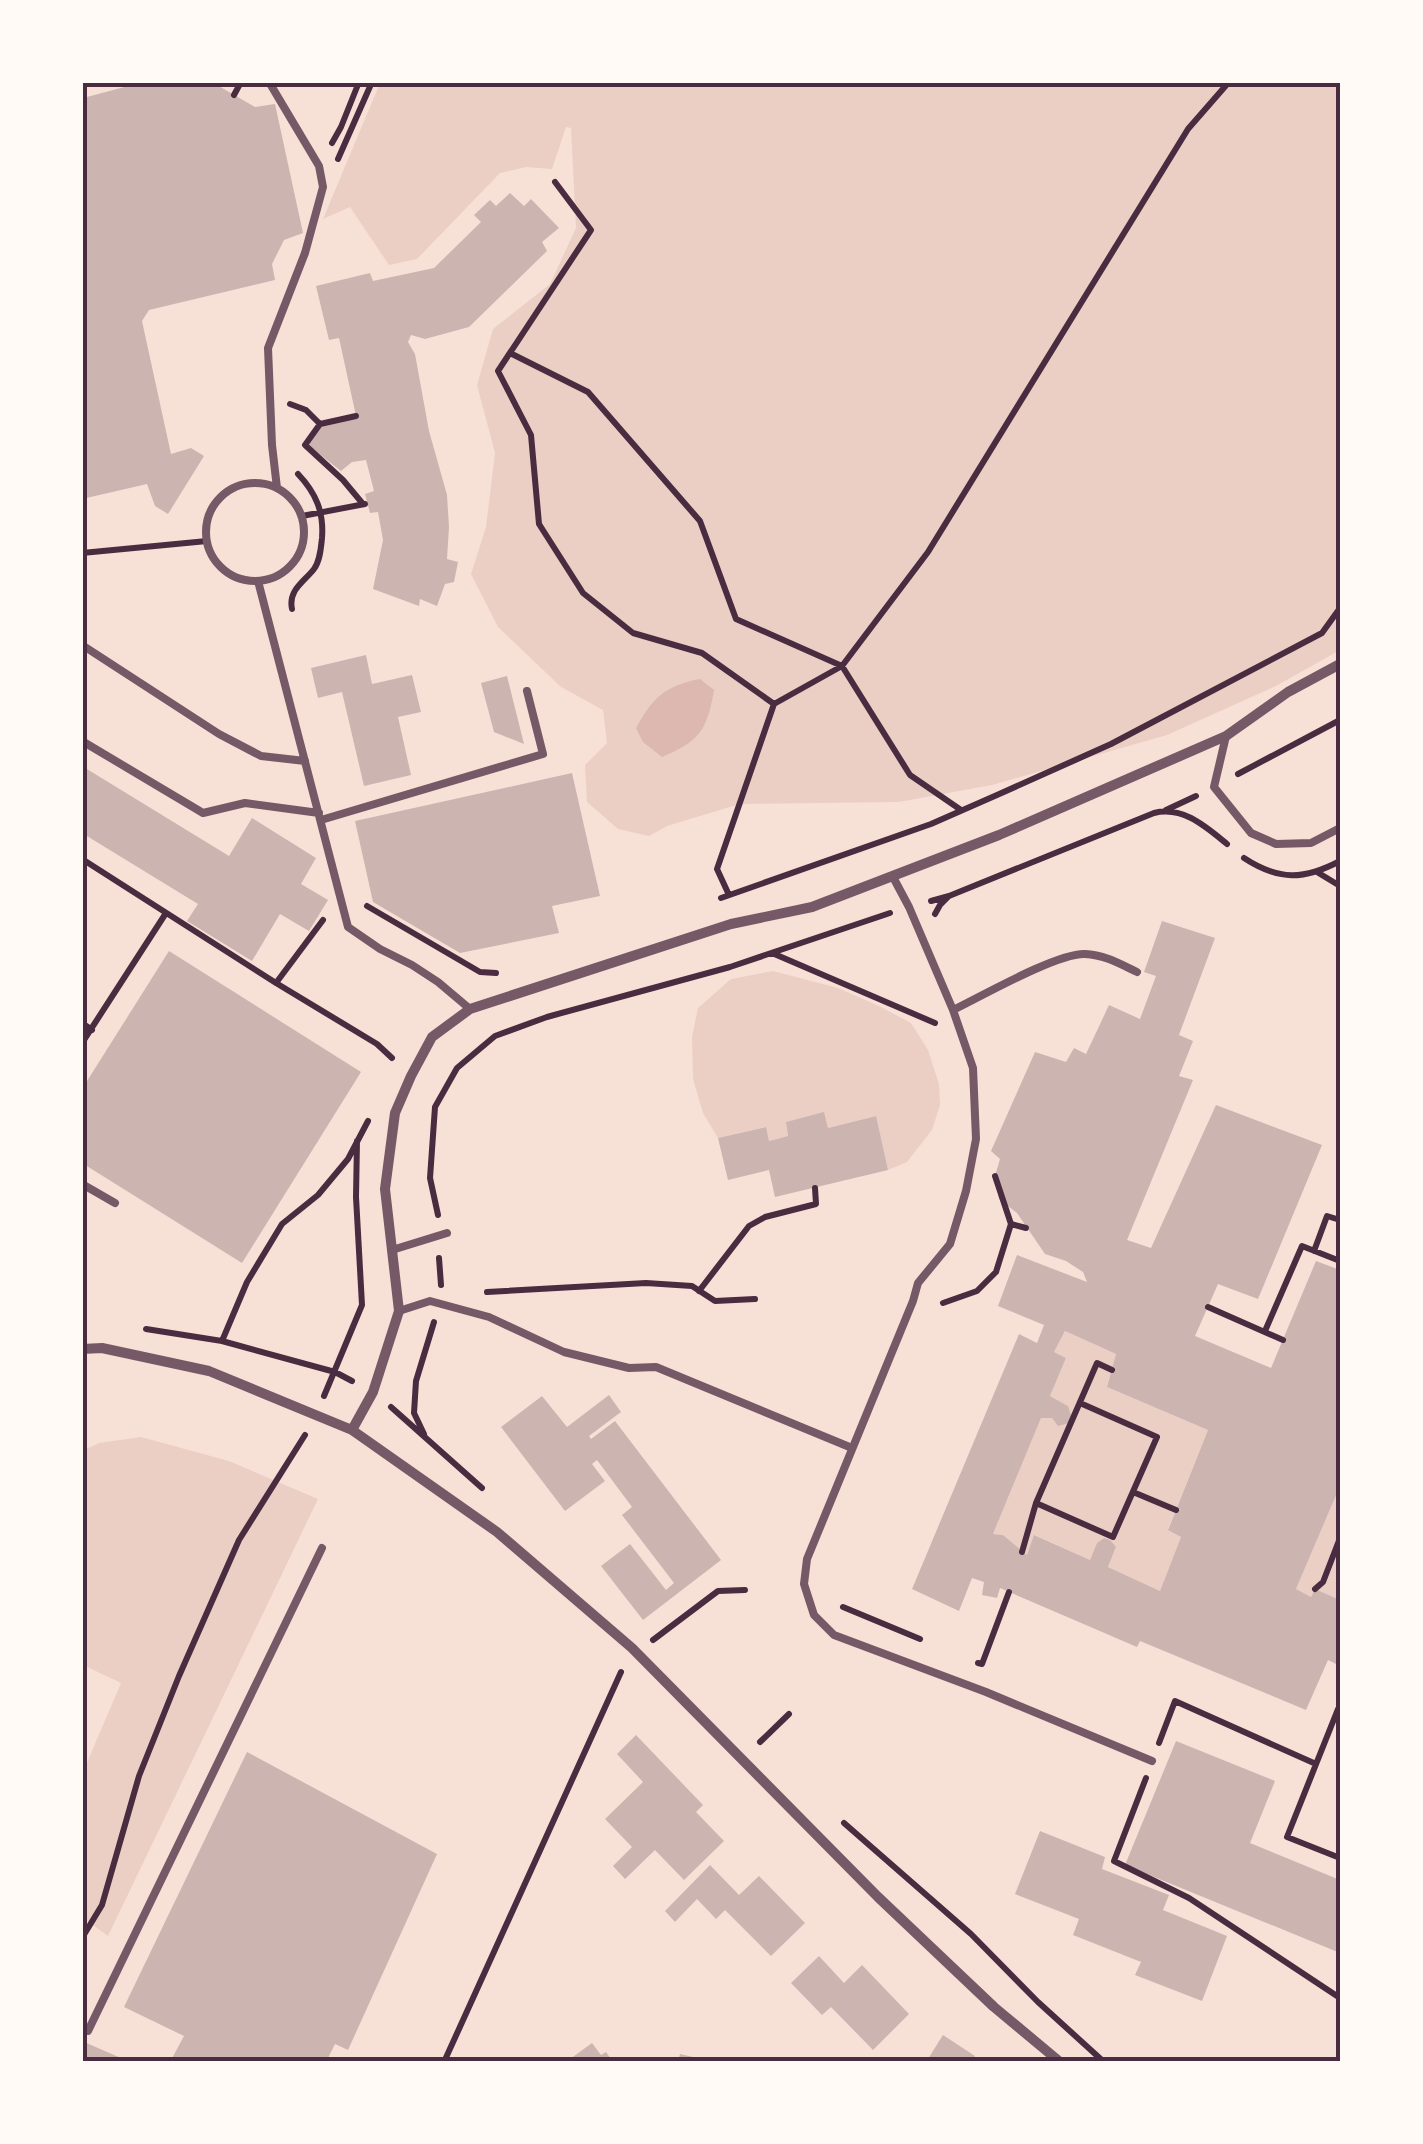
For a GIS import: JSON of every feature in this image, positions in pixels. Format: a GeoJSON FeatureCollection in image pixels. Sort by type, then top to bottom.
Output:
{"type":"FeatureCollection","features":[{"type":"Feature","properties":{"kind":"street"},"geometry":{"type":"LineString","coordinates":[[352,1430],[374,1392],[399,1311],[384,1189],[395,1113],[432,1037],[470,1009],[731,924],[812,907],[999,835],[1226,736],[1288,692],[1340,664]]}},
{"type":"Feature","properties":{"kind":"street"},"geometry":{"type":"LineString","coordinates":[[82,1349],[102,1348],[209,1371],[317,1414],[352,1430],[498,1532],[632,1648],[878,1897],[994,2007],[1060,2062]]}},
{"type":"Feature","properties":{"kind":"lane"},"geometry":{"type":"LineString","coordinates":[[269,82],[319,166],[322,187],[305,253],[268,348],[277,488]]}},
{"type":"Feature","properties":{"kind":"lane"},"geometry":{"type":"LineString","coordinates":[[263,483],[277,488],[296,504],[302,516],[302,546],[286,570],[258,581],[244,580],[231,574],[212,554],[207,541],[211,510],[232,489],[263,483]]}},
{"type":"Feature","properties":{"kind":"lane"},"geometry":{"type":"LineString","coordinates":[[258,581],[348,927],[438,982],[470,1009]]}},
{"type":"Feature","properties":{"kind":"lane"},"geometry":{"type":"LineString","coordinates":[[82,645],[219,734],[261,756],[305,761]]}},
{"type":"Feature","properties":{"kind":"lane"},"geometry":{"type":"LineString","coordinates":[[82,741],[203,813],[244,803],[320,817],[543,754],[527,690]]}},
{"type":"Feature","properties":{"kind":"lane"},"geometry":{"type":"LineString","coordinates":[[1226,736],[1214,787],[1251,833],[1276,844],[1311,843],[1340,828]]}},
{"type":"Feature","properties":{"kind":"lane"},"geometry":{"type":"LineString","coordinates":[[893,877],[953,1010],[973,1068],[976,1140],[950,1244],[918,1283],[807,1559],[804,1584],[814,1615],[834,1635],[1152,1761]]}},
{"type":"Feature","properties":{"kind":"lane"},"geometry":{"type":"LineString","coordinates":[[953,1010],[1062,958],[1082,954],[1108,958],[1137,972]]}},
{"type":"Feature","properties":{"kind":"lane"},"geometry":{"type":"LineString","coordinates":[[82,1184],[114,1203]]}},
{"type":"Feature","properties":{"kind":"lane"},"geometry":{"type":"LineString","coordinates":[[392,1250],[442,1235]]}},
{"type":"Feature","properties":{"kind":"lane"},"geometry":{"type":"LineString","coordinates":[[399,1311],[430,1301],[440,1303],[489,1317],[564,1352],[629,1368],[656,1367],[852,1448]]}},
{"type":"Feature","properties":{"kind":"lane"},"geometry":{"type":"LineString","coordinates":[[82,2028],[88,2030],[322,1548]]}},
{"type":"Feature","properties":{"kind":"path"},"geometry":{"type":"LineString","coordinates":[[234,94],[241,82]]}},
{"type":"Feature","properties":{"kind":"path"},"geometry":{"type":"LineString","coordinates":[[319,166],[341,127],[359,82]]}},
{"type":"Feature","properties":{"kind":"path"},"geometry":{"type":"LineString","coordinates":[[322,187],[372,82]]}},
{"type":"Feature","properties":{"kind":"path"},"geometry":{"type":"LineString","coordinates":[[728,896],[718,868],[774,704],[842,666],[928,552],[1188,129],[1228,82]]}},
{"type":"Feature","properties":{"kind":"path"},"geometry":{"type":"LineString","coordinates":[[555,182],[592,230],[498,371],[531,435],[539,524],[584,593],[633,632],[702,654],[774,704]]}},
{"type":"Feature","properties":{"kind":"path"},"geometry":{"type":"LineString","coordinates":[[510,354],[588,392],[700,521],[736,619],[842,666],[910,776],[962,810]]}},
{"type":"Feature","properties":{"kind":"path"},"geometry":{"type":"LineString","coordinates":[[270,396],[306,410],[320,424]]}},
{"type":"Feature","properties":{"kind":"path"},"geometry":{"type":"LineString","coordinates":[[302,516],[365,504],[305,445],[320,424],[356,416]]}},
{"type":"Feature","properties":{"kind":"path"},"geometry":{"type":"LineString","coordinates":[[275,463],[286,464],[301,476],[322,512],[316,566],[302,580],[290,602],[295,621]]}},
{"type":"Feature","properties":{"kind":"path"},"geometry":{"type":"LineString","coordinates":[[82,553],[207,541]]}},
{"type":"Feature","properties":{"kind":"path"},"geometry":{"type":"LineString","coordinates":[[710,902],[930,824],[1111,744],[1322,632],[1340,608]]}},
{"type":"Feature","properties":{"kind":"path"},"geometry":{"type":"LineString","coordinates":[[1165,810],[1340,720]]}},
{"type":"Feature","properties":{"kind":"path"},"geometry":{"type":"LineString","coordinates":[[82,859],[377,1044],[392,1058]]}},
{"type":"Feature","properties":{"kind":"path"},"geometry":{"type":"LineString","coordinates":[[1317,872],[1340,886]]}},
{"type":"Feature","properties":{"kind":"path"},"geometry":{"type":"LineString","coordinates":[[427,1440],[414,1412],[416,1381],[440,1303],[442,1280],[442,1235],[430,1178],[435,1107],[456,1068],[495,1036],[547,1017],[730,968],[949,896]]}},
{"type":"Feature","properties":{"kind":"path"},"geometry":{"type":"LineString","coordinates":[[368,908],[480,972],[502,974]]}},
{"type":"Feature","properties":{"kind":"path"},"geometry":{"type":"LineString","coordinates":[[82,1043],[166,913]]}},
{"type":"Feature","properties":{"kind":"path"},"geometry":{"type":"LineString","coordinates":[[276,983],[325,916]]}},
{"type":"Feature","properties":{"kind":"path"},"geometry":{"type":"LineString","coordinates":[[772,953],[942,1026],[957,1022]]}},
{"type":"Feature","properties":{"kind":"path"},"geometry":{"type":"LineString","coordinates":[[82,1023],[92,1030]]}},
{"type":"Feature","properties":{"kind":"path"},"geometry":{"type":"LineString","coordinates":[[386,1072],[401,1046]]}},
{"type":"Feature","properties":{"kind":"path"},"geometry":{"type":"LineString","coordinates":[[357,1141],[362,1305],[335,1372],[222,1341],[247,1282],[282,1224],[318,1195],[348,1159],[357,1141],[370,1116]]}},
{"type":"Feature","properties":{"kind":"path"},"geometry":{"type":"LineString","coordinates":[[699,1290],[750,1226],[765,1216],[816,1204],[814,1188]]}},
{"type":"Feature","properties":{"kind":"path"},"geometry":{"type":"LineString","coordinates":[[1314,1251],[1328,1216],[1340,1220]]}},
{"type":"Feature","properties":{"kind":"path"},"geometry":{"type":"LineString","coordinates":[[1011,1224],[1026,1228]]}},
{"type":"Feature","properties":{"kind":"path"},"geometry":{"type":"LineString","coordinates":[[1265,1331],[1302,1246],[1340,1261]]}},
{"type":"Feature","properties":{"kind":"path"},"geometry":{"type":"LineString","coordinates":[[479,1292],[646,1282],[692,1286],[715,1301],[755,1300]]}},
{"type":"Feature","properties":{"kind":"path"},"geometry":{"type":"LineString","coordinates":[[1208,1307],[1283,1340]]}},
{"type":"Feature","properties":{"kind":"path"},"geometry":{"type":"LineString","coordinates":[[1022,1552],[1036,1503],[1097,1364],[1112,1370]]}},
{"type":"Feature","properties":{"kind":"path"},"geometry":{"type":"LineString","coordinates":[[1036,1503],[1113,1536],[1157,1436],[1080,1403]]}},
{"type":"Feature","properties":{"kind":"path"},"geometry":{"type":"LineString","coordinates":[[82,1938],[102,1905],[139,1776],[239,1540],[317,1414]]}},
{"type":"Feature","properties":{"kind":"path"},"geometry":{"type":"LineString","coordinates":[[1132,1492],[1176,1510]]}},
{"type":"Feature","properties":{"kind":"path"},"geometry":{"type":"LineString","coordinates":[[1315,1589],[1323,1582],[1340,1538]]}},
{"type":"Feature","properties":{"kind":"path"},"geometry":{"type":"LineString","coordinates":[[1332,1559],[1340,1562]]}},
{"type":"Feature","properties":{"kind":"path"},"geometry":{"type":"LineString","coordinates":[[652,1640],[718,1592],[745,1590]]}},
{"type":"Feature","properties":{"kind":"path"},"geometry":{"type":"LineString","coordinates":[[964,1657],[982,1664],[1009,1592]]}},
{"type":"Feature","properties":{"kind":"path"},"geometry":{"type":"LineString","coordinates":[[843,1607],[930,1643]]}},
{"type":"Feature","properties":{"kind":"path"},"geometry":{"type":"LineString","coordinates":[[444,2062],[632,1648]]}},
{"type":"Feature","properties":{"kind":"path"},"geometry":{"type":"LineString","coordinates":[[1316,1764],[1175,1701],[1114,1861],[1190,1898],[1340,1998]]}},
{"type":"Feature","properties":{"kind":"path"},"geometry":{"type":"LineString","coordinates":[[1340,1710],[1286,1836],[1340,1858]]}},
{"type":"Feature","properties":{"kind":"path"},"geometry":{"type":"LineString","coordinates":[[760,1742],[789,1714]]}},
{"type":"Feature","properties":{"kind":"shaded area"},"geometry":{"type":"Polygon","coordinates":[[[380,83],[1340,83],[1340,650],[1276,686],[1167,735],[992,785],[899,802],[740,804],[667,826],[649,836],[618,829],[587,802],[585,765],[607,743],[603,710],[561,687],[498,627],[471,574],[486,527],[495,453],[477,385],[493,329],[550,284],[576,228],[571,128],[566,127],[552,169],[526,167],[500,173],[417,259],[389,265],[350,207],[323,219],[380,83]]]}},
{"type":"Feature","properties":{"kind":"shaded area"},"geometry":{"type":"Polygon","coordinates":[[[700,679],[714,690],[704,725],[693,739],[662,757],[643,742],[636,728],[661,694],[700,679]]]}},
{"type":"Feature","properties":{"kind":"shaded area"},"geometry":{"type":"Polygon","coordinates":[[[773,971],[838,988],[911,1023],[928,1050],[939,1084],[940,1105],[932,1130],[907,1162],[888,1170],[875,1116],[828,1128],[824,1113],[786,1122],[788,1136],[769,1141],[765,1127],[718,1138],[703,1113],[693,1079],[692,1037],[698,1008],[731,979],[773,971]]]}},
{"type":"Feature","properties":{"kind":"shaded area"},"geometry":{"type":"Polygon","coordinates":[[[1065,1331],[1116,1354],[1107,1387],[1208,1430],[1168,1529],[1181,1537],[1160,1591],[1108,1567],[1116,1548],[1110,1540],[1104,1538],[1097,1543],[1090,1560],[1035,1535],[1027,1555],[1003,1535],[993,1534],[1041,1418],[1052,1418],[1058,1425],[1068,1406],[1050,1396],[1066,1358],[1054,1352],[1065,1331]]]}},
{"type":"Feature","properties":{"kind":"shaded area"},"geometry":{"type":"Polygon","coordinates":[[[141,1437],[229,1461],[318,1499],[108,1936],[83,1918],[83,1772],[121,1683],[83,1665],[82,1451],[99,1443],[141,1437]]]}},
{"type":"Feature","properties":{"kind":"shaded area"},"geometry":{"type":"Polygon","coordinates":[[[1340,1486],[1340,1600],[1315,1589],[1311,1597],[1296,1589],[1340,1486]]]}},
{"type":"Feature","properties":{"kind":"building"},"geometry":{"type":"Polygon","coordinates":[[[143,82],[217,82],[255,107],[275,104],[303,233],[284,240],[272,264],[275,280],[149,310],[142,321],[171,454],[191,448],[204,456],[168,514],[155,506],[147,484],[82,499],[82,421],[86,413],[82,396],[82,94],[87,97],[143,82]]]}},
{"type":"Feature","properties":{"kind":"building"},"geometry":{"type":"Polygon","coordinates":[[[510,193],[524,206],[531,199],[559,228],[542,242],[547,251],[469,327],[425,339],[411,335],[408,342],[415,354],[429,431],[447,495],[447,559],[458,562],[454,582],[445,584],[437,606],[420,599],[419,606],[373,589],[383,540],[378,512],[370,513],[365,494],[374,491],[366,460],[352,462],[341,471],[308,445],[323,424],[356,416],[339,338],[329,340],[316,286],[370,273],[373,281],[434,268],[481,222],[474,215],[490,200],[496,206],[510,193]]]}},
{"type":"Feature","properties":{"kind":"building"},"geometry":{"type":"Polygon","coordinates":[[[366,655],[372,684],[412,675],[421,712],[398,717],[411,775],[364,786],[342,692],[318,698],[311,668],[366,655]]]}},
{"type":"Feature","properties":{"kind":"building"},"geometry":{"type":"Polygon","coordinates":[[[507,676],[524,744],[494,732],[481,683],[507,676]]]}},
{"type":"Feature","properties":{"kind":"building"},"geometry":{"type":"Polygon","coordinates":[[[82,766],[229,856],[252,818],[316,858],[301,884],[328,900],[309,931],[280,914],[252,961],[187,921],[198,904],[82,833],[82,766]]]}},
{"type":"Feature","properties":{"kind":"building"},"geometry":{"type":"Polygon","coordinates":[[[572,773],[600,896],[552,906],[559,933],[460,953],[373,902],[355,821],[572,773]]]}},
{"type":"Feature","properties":{"kind":"building"},"geometry":{"type":"Polygon","coordinates":[[[1162,921],[1215,938],[1179,1035],[1193,1041],[1179,1076],[1193,1080],[1127,1240],[1151,1248],[1216,1105],[1322,1145],[1258,1299],[1218,1284],[1195,1336],[1271,1368],[1316,1261],[1340,1270],[1340,1486],[1296,1589],[1311,1597],[1315,1589],[1340,1600],[1340,1666],[1328,1660],[1306,1710],[1140,1641],[1137,1647],[1000,1588],[997,1598],[982,1595],[984,1582],[972,1578],[959,1611],[912,1589],[1019,1334],[1037,1343],[1044,1325],[998,1306],[1017,1255],[1087,1282],[1083,1272],[1045,1254],[1017,1213],[999,1199],[995,1176],[1000,1159],[991,1151],[1035,1052],[1066,1062],[1074,1048],[1086,1054],[1109,1005],[1140,1019],[1156,976],[1144,972],[1162,921]],[[1065,1331],[1054,1352],[1066,1358],[1050,1396],[1068,1406],[1073,1422],[1058,1426],[1052,1418],[1041,1418],[993,1534],[1003,1535],[1027,1555],[1034,1535],[1090,1560],[1097,1543],[1104,1538],[1110,1540],[1116,1547],[1108,1567],[1160,1591],[1181,1537],[1168,1530],[1208,1430],[1107,1387],[1116,1354],[1065,1331]]]}},
{"type":"Feature","properties":{"kind":"building"},"geometry":{"type":"Polygon","coordinates":[[[169,951],[361,1072],[242,1263],[82,1163],[82,1089],[169,951]]]}},
{"type":"Feature","properties":{"kind":"building"},"geometry":{"type":"Polygon","coordinates":[[[824,1112],[828,1128],[876,1116],[888,1170],[775,1197],[769,1170],[728,1180],[718,1138],[766,1127],[769,1141],[788,1136],[786,1122],[824,1112]]]}},
{"type":"Feature","properties":{"kind":"building"},"geometry":{"type":"Polygon","coordinates":[[[609,1395],[621,1412],[589,1436],[591,1439],[615,1421],[721,1560],[643,1620],[601,1566],[630,1544],[666,1590],[674,1583],[622,1515],[632,1507],[597,1460],[592,1464],[605,1481],[565,1511],[501,1427],[542,1396],[567,1427],[609,1395]]]}},
{"type":"Feature","properties":{"kind":"building"},"geometry":{"type":"Polygon","coordinates":[[[636,1735],[703,1805],[696,1812],[724,1841],[684,1880],[655,1850],[625,1879],[613,1866],[632,1847],[605,1819],[643,1782],[617,1754],[636,1735]]]}},
{"type":"Feature","properties":{"kind":"building"},"geometry":{"type":"Polygon","coordinates":[[[1176,1741],[1275,1781],[1250,1843],[1340,1880],[1340,1953],[1125,1865],[1176,1741]]]}},
{"type":"Feature","properties":{"kind":"building"},"geometry":{"type":"Polygon","coordinates":[[[247,1752],[437,1854],[348,2050],[335,2044],[326,2062],[170,2062],[184,2036],[124,2007],[247,1752]]]}},
{"type":"Feature","properties":{"kind":"building"},"geometry":{"type":"Polygon","coordinates":[[[1040,1831],[1105,1857],[1102,1869],[1169,1895],[1163,1910],[1227,1936],[1202,2001],[1135,1975],[1141,1962],[1073,1935],[1079,1919],[1015,1894],[1040,1831]]]}},
{"type":"Feature","properties":{"kind":"building"},"geometry":{"type":"Polygon","coordinates":[[[710,1865],[739,1895],[759,1876],[805,1923],[771,1956],[725,1910],[716,1919],[697,1899],[675,1922],[665,1911],[710,1865]]]}},
{"type":"Feature","properties":{"kind":"building"},"geometry":{"type":"Polygon","coordinates":[[[819,1956],[844,1983],[862,1965],[909,2014],[873,2050],[831,2007],[822,2015],[791,1983],[819,1956]]]}},
{"type":"Feature","properties":{"kind":"building"},"geometry":{"type":"Polygon","coordinates":[[[943,2035],[975,2056],[971,2062],[926,2062],[943,2035]]]}},
{"type":"Feature","properties":{"kind":"building"},"geometry":{"type":"Polygon","coordinates":[[[82,2041],[130,2062],[82,2062],[82,2041]]]}},
{"type":"Feature","properties":{"kind":"building"},"geometry":{"type":"Polygon","coordinates":[[[592,2043],[613,2062],[566,2062],[592,2043]]]}},
{"type":"Feature","properties":{"kind":"building"},"geometry":{"type":"Polygon","coordinates":[[[680,2054],[706,2060],[706,2062],[678,2062],[680,2054]]]}}]}
